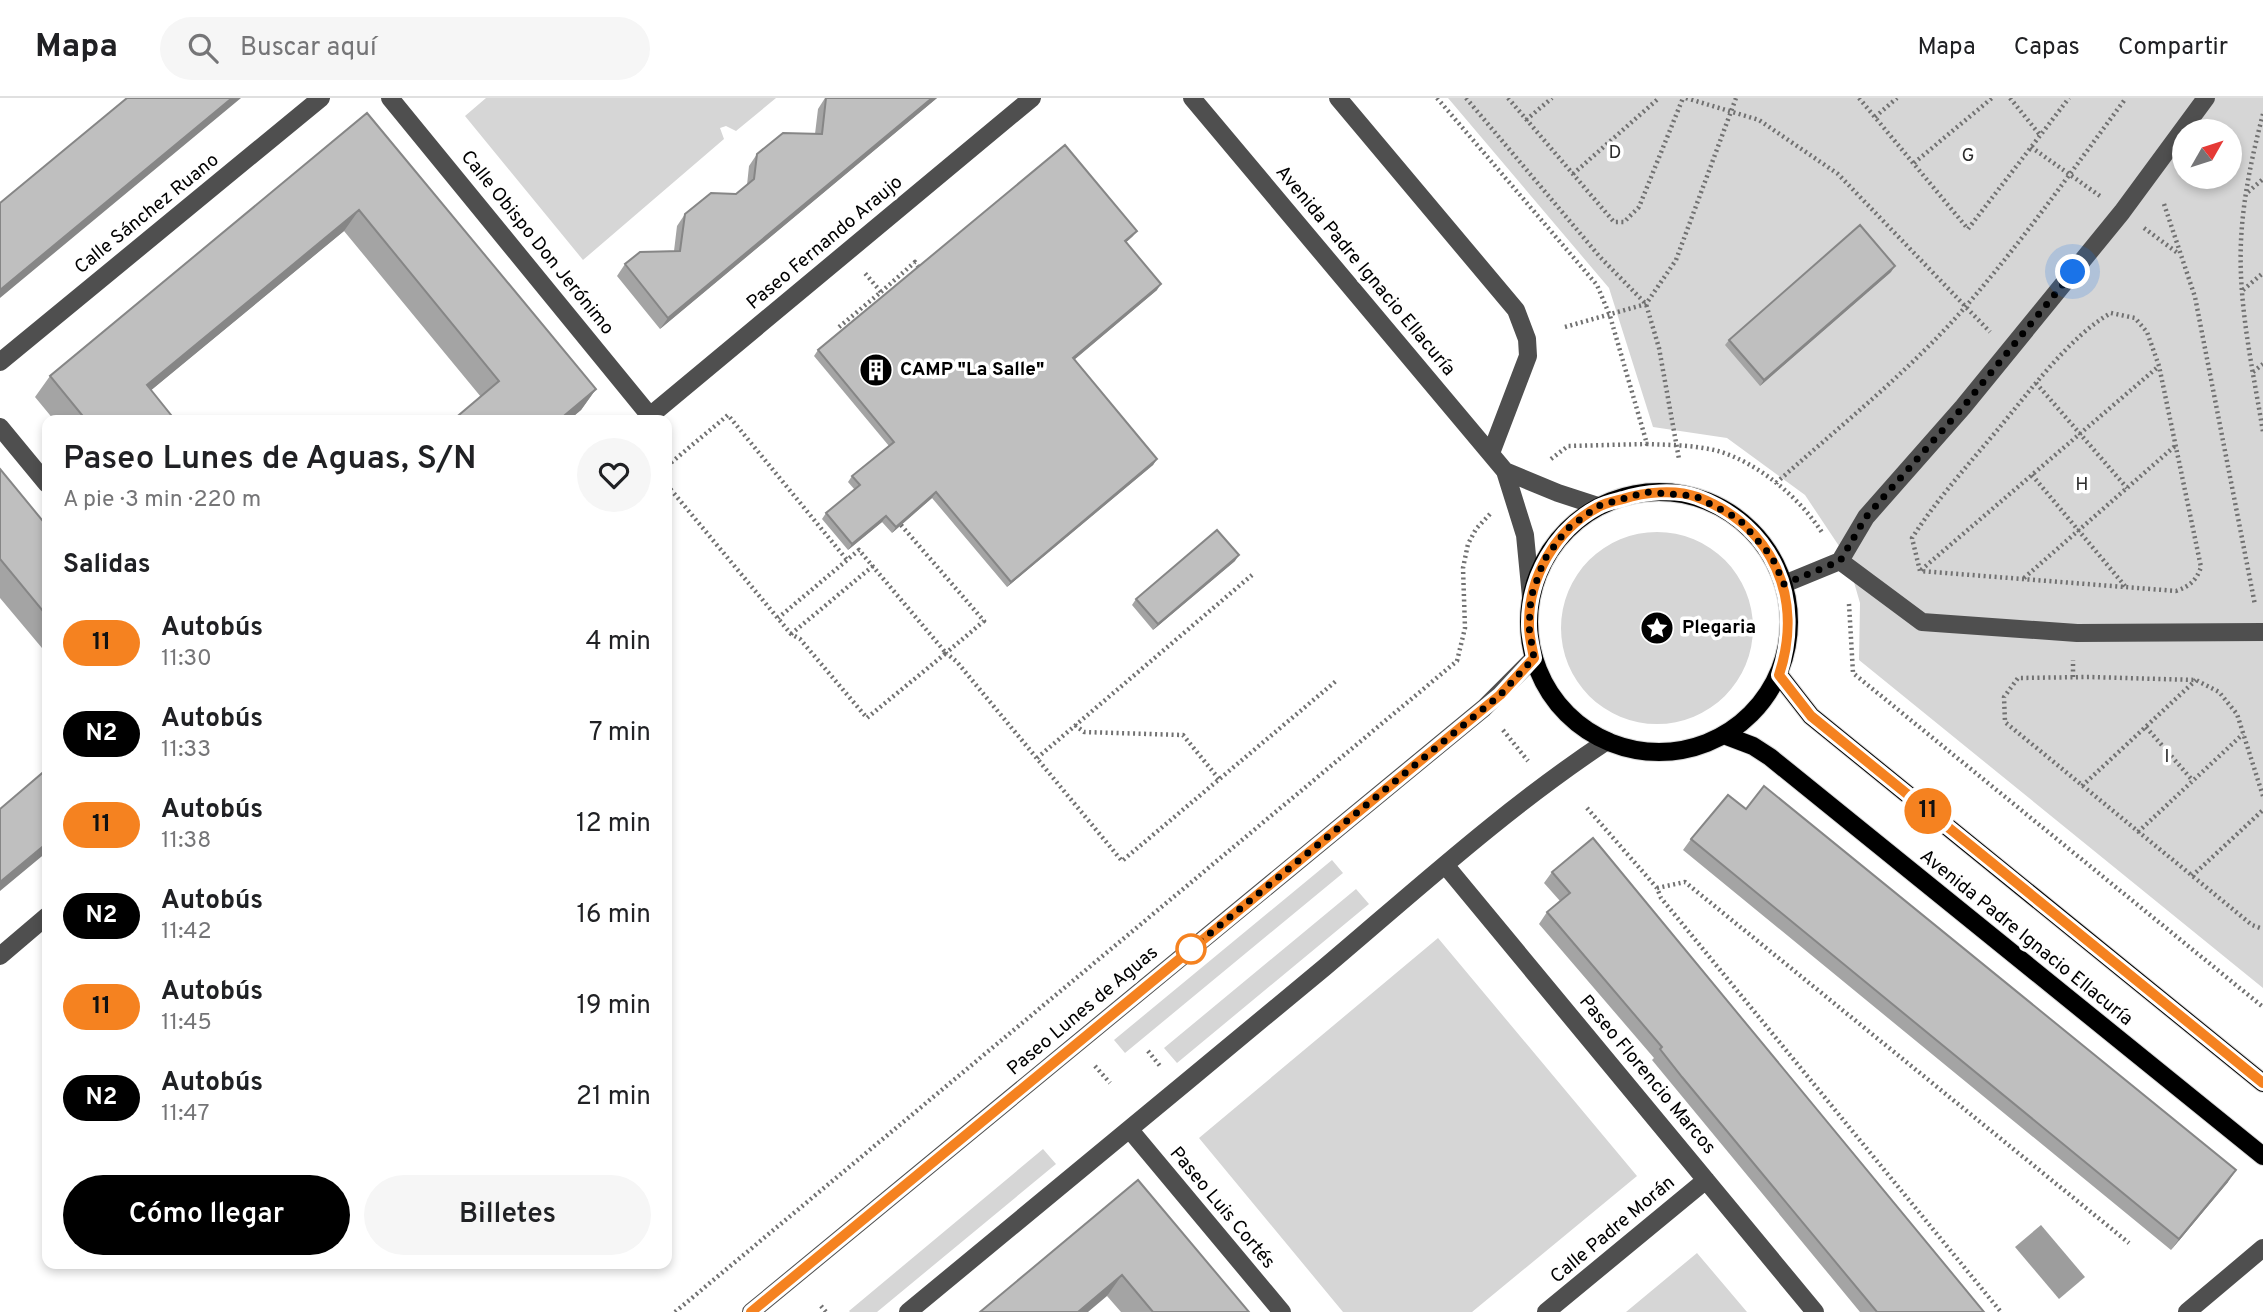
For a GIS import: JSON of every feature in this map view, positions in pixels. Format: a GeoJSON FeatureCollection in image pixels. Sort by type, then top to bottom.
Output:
{"type":"FeatureCollection","features":[{"type":"Feature","properties":{"kind":"main road"},"geometry":{"type":"LineString","coordinates":[[1646,492],[1695,496],[1739,519],[1772,557],[1784,584],[1789,628],[1786,652],[1779,675],[1765,699],[1746,719],[1724,735],[1686,750],[1646,752],[1606,741],[1574,721],[1566,712],[1549,692],[1534,658],[1529,627],[1531,597],[1544,560],[1567,529],[1598,506],[1646,492]]}},
{"type":"Feature","properties":{"kind":"main road","name":"Avenida Padre Ignacio Ellacuría"},"geometry":{"type":"LineString","coordinates":[[1779,675],[1811,716],[2263,1083]]}},
{"type":"Feature","properties":{"kind":"main road","name":"Avenida Padre Ignacio Ellacuría"},"geometry":{"type":"LineString","coordinates":[[1724,735],[1753,746],[1770,757],[2263,1156]]}},
{"type":"Feature","properties":{"kind":"street","name":"Calle Sánchez Ruano"},"geometry":{"type":"LineString","coordinates":[[0,362],[321,98]]}},
{"type":"Feature","properties":{"kind":"street","name":"Calle Obispo Don Jerónimo"},"geometry":{"type":"LineString","coordinates":[[390,98],[646,415]]}},
{"type":"Feature","properties":{"kind":"street","name":"Paseo Fernando Araujo"},"geometry":{"type":"LineString","coordinates":[[652,415],[1032,98]]}},
{"type":"Feature","properties":{"kind":"street","name":"Avenida Padre Ignacio Ellacuría"},"geometry":{"type":"LineString","coordinates":[[1192,98],[1506,471],[1525,535],[1531,597]]}},
{"type":"Feature","properties":{"kind":"street"},"geometry":{"type":"LineString","coordinates":[[1338,98],[1516,310],[1523,324],[1528,356],[1491,453]]}},
{"type":"Feature","properties":{"kind":"street"},"geometry":{"type":"LineString","coordinates":[[1784,584],[1840,561],[1866,517],[1963,407],[2154,171],[2206,98]]}},
{"type":"Feature","properties":{"kind":"street"},"geometry":{"type":"LineString","coordinates":[[0,427],[42,478]]}},
{"type":"Feature","properties":{"kind":"street","name":"Avenida Padre Ignacio Ellacuría"},"geometry":{"type":"LineString","coordinates":[[1506,471],[1598,506]]}},
{"type":"Feature","properties":{"kind":"street"},"geometry":{"type":"LineString","coordinates":[[1840,561],[1922,622],[2077,632],[2262,632]]}},
{"type":"Feature","properties":{"kind":"street","name":"Paseo Lunes de Aguas"},"geometry":{"type":"LineString","coordinates":[[751,1312],[1485,708],[1534,658]]}},
{"type":"Feature","properties":{"kind":"street"},"geometry":{"type":"LineString","coordinates":[[908,1312],[1446,866],[1566,768],[1606,741]]}},
{"type":"Feature","properties":{"kind":"street","name":"Paseo Florencio Marcos"},"geometry":{"type":"LineString","coordinates":[[1446,866],[1815,1312]]}},
{"type":"Feature","properties":{"kind":"street"},"geometry":{"type":"LineString","coordinates":[[0,956],[42,920]]}},
{"type":"Feature","properties":{"kind":"street","name":"Paseo Luis Cortés"},"geometry":{"type":"LineString","coordinates":[[1130,1130],[1282,1312]]}},
{"type":"Feature","properties":{"kind":"street","name":"Calle Padre Morán"},"geometry":{"type":"LineString","coordinates":[[1546,1312],[1706,1180]]}},
{"type":"Feature","properties":{"kind":"street"},"geometry":{"type":"LineString","coordinates":[[2187,1312],[2263,1248]]}},
{"type":"Feature","properties":{"kind":"path"},"geometry":{"type":"LineString","coordinates":[[1437,98],[1597,285],[1610,316],[1647,444]]}},
{"type":"Feature","properties":{"kind":"path"},"geometry":{"type":"LineString","coordinates":[[1466,98],[1600,257],[1646,304],[1658,348],[1679,459]]}},
{"type":"Feature","properties":{"kind":"path"},"geometry":{"type":"LineString","coordinates":[[1508,98],[1614,222],[1624,222],[1639,208],[1684,98],[1759,120],[1838,174],[1966,306]]}},
{"type":"Feature","properties":{"kind":"path"},"geometry":{"type":"LineString","coordinates":[[1526,120],[1552,98]]}},
{"type":"Feature","properties":{"kind":"path"},"geometry":{"type":"LineString","coordinates":[[1573,174],[1659,98]]}},
{"type":"Feature","properties":{"kind":"path"},"geometry":{"type":"LineString","coordinates":[[1565,327],[1646,304],[1676,260],[1736,98]]}},
{"type":"Feature","properties":{"kind":"path"},"geometry":{"type":"LineString","coordinates":[[1859,98],[1968,229],[2069,98]]}},
{"type":"Feature","properties":{"kind":"path"},"geometry":{"type":"LineString","coordinates":[[1875,117],[1897,98]]}},
{"type":"Feature","properties":{"kind":"path"},"geometry":{"type":"LineString","coordinates":[[1914,163],[1992,98]]}},
{"type":"Feature","properties":{"kind":"path"},"geometry":{"type":"LineString","coordinates":[[2010,98],[2040,135]]}},
{"type":"Feature","properties":{"kind":"path"},"geometry":{"type":"LineString","coordinates":[[1776,483],[1906,369],[1966,306],[2126,98]]}},
{"type":"Feature","properties":{"kind":"path"},"geometry":{"type":"LineString","coordinates":[[2263,114],[2250,160],[2241,242],[2245,320],[2263,432]]}},
{"type":"Feature","properties":{"kind":"path"},"geometry":{"type":"LineString","coordinates":[[2031,148],[2041,153]]}},
{"type":"Feature","properties":{"kind":"path"},"geometry":{"type":"LineString","coordinates":[[2154,171],[2195,297],[2239,532],[2262,632]]}},
{"type":"Feature","properties":{"kind":"path"},"geometry":{"type":"LineString","coordinates":[[2246,193],[2263,179]]}},
{"type":"Feature","properties":{"kind":"path"},"geometry":{"type":"LineString","coordinates":[[839,327],[915,262],[920,269]]}},
{"type":"Feature","properties":{"kind":"path"},"geometry":{"type":"LineString","coordinates":[[2243,290],[2263,273]]}},
{"type":"Feature","properties":{"kind":"path"},"geometry":{"type":"LineString","coordinates":[[867,277],[881,292]]}},
{"type":"Feature","properties":{"kind":"path"},"geometry":{"type":"LineString","coordinates":[[2111,313],[2135,318],[2147,332],[2159,366],[2201,567],[2190,586],[2176,591],[1920,571],[1912,538],[1928,513],[2036,383],[2094,322],[2111,313]]}},
{"type":"Feature","properties":{"kind":"path"},"geometry":{"type":"LineString","coordinates":[[2253,372],[2263,364]]}},
{"type":"Feature","properties":{"kind":"path"},"geometry":{"type":"LineString","coordinates":[[1920,571],[2159,366]]}},
{"type":"Feature","properties":{"kind":"path"},"geometry":{"type":"LineString","coordinates":[[2024,383],[2030,391]]}},
{"type":"Feature","properties":{"kind":"path"},"geometry":{"type":"LineString","coordinates":[[2036,383],[2127,488]]}},
{"type":"Feature","properties":{"kind":"path"},"geometry":{"type":"LineString","coordinates":[[672,462],[728,415],[847,560]]}},
{"type":"Feature","properties":{"kind":"path"},"geometry":{"type":"LineString","coordinates":[[1558,453],[1568,446],[1585,444],[1677,445],[1718,451],[1746,464],[1776,483],[1800,502],[1817,524]]}},
{"type":"Feature","properties":{"kind":"path"},"geometry":{"type":"LineString","coordinates":[[2023,579],[2176,446]]}},
{"type":"Feature","properties":{"kind":"path"},"geometry":{"type":"LineString","coordinates":[[2032,474],[2126,587]]}},
{"type":"Feature","properties":{"kind":"path"},"geometry":{"type":"LineString","coordinates":[[672,491],[791,634],[800,639],[867,718],[984,621],[901,525]]}},
{"type":"Feature","properties":{"kind":"path"},"geometry":{"type":"LineString","coordinates":[[674,1312],[1457,660],[1465,628],[1463,568],[1468,544],[1476,529],[1494,509]]}},
{"type":"Feature","properties":{"kind":"path"},"geometry":{"type":"LineString","coordinates":[[778,618],[859,550],[946,653],[957,662],[1122,861],[1336,681]]}},
{"type":"Feature","properties":{"kind":"path"},"geometry":{"type":"LineString","coordinates":[[791,634],[873,566]]}},
{"type":"Feature","properties":{"kind":"path"},"geometry":{"type":"LineString","coordinates":[[1037,758],[1252,575]]}},
{"type":"Feature","properties":{"kind":"path"},"geometry":{"type":"LineString","coordinates":[[1848,602],[1853,673],[2263,1007]]}},
{"type":"Feature","properties":{"kind":"path"},"geometry":{"type":"LineString","coordinates":[[2073,664],[2073,677]]}},
{"type":"Feature","properties":{"kind":"path"},"geometry":{"type":"LineString","coordinates":[[2263,796],[2237,714],[2219,692],[2196,680],[2018,678],[2004,697],[2005,722],[2252,925],[2263,929]]}},
{"type":"Feature","properties":{"kind":"path"},"geometry":{"type":"LineString","coordinates":[[2082,786],[2196,680]]}},
{"type":"Feature","properties":{"kind":"path"},"geometry":{"type":"LineString","coordinates":[[1498,724],[1533,767]]}},
{"type":"Feature","properties":{"kind":"path"},"geometry":{"type":"LineString","coordinates":[[1076,725],[1084,732],[1183,734],[1219,779]]}},
{"type":"Feature","properties":{"kind":"path"},"geometry":{"type":"LineString","coordinates":[[2146,727],[2193,781]]}},
{"type":"Feature","properties":{"kind":"path"},"geometry":{"type":"LineString","coordinates":[[2138,832],[2243,734]]}},
{"type":"Feature","properties":{"kind":"path"},"geometry":{"type":"LineString","coordinates":[[1587,808],[1657,888],[1661,898],[2001,1312]]}},
{"type":"Feature","properties":{"kind":"path"},"geometry":{"type":"LineString","coordinates":[[2192,876],[2263,810]]}},
{"type":"Feature","properties":{"kind":"path"},"geometry":{"type":"LineString","coordinates":[[1657,888],[1685,882],[2129,1242]]}},
{"type":"Feature","properties":{"kind":"path"},"geometry":{"type":"LineString","coordinates":[[1148,1051],[1165,1073]]}},
{"type":"Feature","properties":{"kind":"path"},"geometry":{"type":"LineString","coordinates":[[1090,1060],[1110,1083]]}},
{"type":"Feature","properties":{"kind":"path"},"geometry":{"type":"LineString","coordinates":[[821,1306],[826,1312]]}},
{"type":"Feature","properties":{"kind":"green space"},"geometry":{"type":"Polygon","coordinates":[[[486,98],[776,98],[736,131],[726,126],[720,128],[724,139],[583,260],[465,116],[486,98]]]}},
{"type":"Feature","properties":{"kind":"green space"},"geometry":{"type":"Polygon","coordinates":[[[1448,98],[2263,98],[2263,988],[1859,660],[1860,603],[1847,558],[1805,495],[1727,438],[1653,427],[1609,288],[1448,98]]]}},
{"type":"Feature","properties":{"kind":"green space"},"geometry":{"type":"Polygon","coordinates":[[[1657,532],[1676,533],[1694,539],[1725,560],[1746,591],[1752,609],[1752,647],[1746,665],[1725,696],[1694,717],[1676,723],[1657,724],[1638,723],[1620,717],[1589,696],[1568,665],[1562,647],[1561,628],[1562,609],[1568,591],[1589,560],[1620,539],[1638,533],[1657,532]]]}},
{"type":"Feature","properties":{"kind":"green space"},"geometry":{"type":"Polygon","coordinates":[[[1332,860],[1343,873],[1125,1053],[1114,1040],[1332,860]]]}},
{"type":"Feature","properties":{"kind":"green space"},"geometry":{"type":"Polygon","coordinates":[[[1356,889],[1369,904],[1177,1063],[1164,1048],[1356,889]]]}},
{"type":"Feature","properties":{"kind":"green space"},"geometry":{"type":"Polygon","coordinates":[[[1438,938],[1637,1176],[1472,1312],[1343,1312],[1199,1138],[1438,938]]]}},
{"type":"Feature","properties":{"kind":"green space"},"geometry":{"type":"Polygon","coordinates":[[[1043,1149],[1056,1164],[877,1312],[849,1311],[1043,1149]]]}},
{"type":"Feature","properties":{"kind":"green space"},"geometry":{"type":"Polygon","coordinates":[[[1697,1253],[1747,1312],[1626,1312],[1697,1253]]]}},
{"type":"Feature","properties":{"kind":"shaded area"},"geometry":{"type":"Polygon","coordinates":[[[2041,1225],[2085,1277],[2059,1299],[2015,1247],[2041,1225]]]}},
{"type":"Feature","properties":{"kind":"building"},"geometry":{"type":"Polygon","coordinates":[[[127,98],[232,98],[0,290],[0,203],[127,98]]]}},
{"type":"Feature","properties":{"kind":"building"},"geometry":{"type":"Polygon","coordinates":[[[826,98],[932,98],[668,318],[625,264],[640,252],[680,251],[685,214],[711,193],[736,194],[754,179],[757,154],[783,133],[822,134],[826,98]]]}},
{"type":"Feature","properties":{"kind":"building"},"geometry":{"type":"Polygon","coordinates":[[[367,113],[596,389],[565,415],[459,415],[499,381],[359,210],[147,385],[171,415],[82,415],[50,376],[367,113]]]}},
{"type":"Feature","properties":{"kind":"building","name":"CAMP \"La Salle\""},"geometry":{"type":"Polygon","coordinates":[[[1065,145],[1137,231],[1125,241],[1161,284],[1073,358],[1157,459],[1011,582],[936,492],[896,527],[886,516],[852,544],[826,513],[860,485],[852,476],[894,442],[818,350],[1065,145]]]}},
{"type":"Feature","properties":{"kind":"building"},"geometry":{"type":"Polygon","coordinates":[[[1860,225],[1895,266],[1764,380],[1729,340],[1860,225]]]}},
{"type":"Feature","properties":{"kind":"building"},"geometry":{"type":"Polygon","coordinates":[[[0,469],[42,520],[42,610],[0,559],[0,469]]]}},
{"type":"Feature","properties":{"kind":"building"},"geometry":{"type":"Polygon","coordinates":[[[1217,530],[1239,555],[1158,624],[1136,599],[1217,530]]]}},
{"type":"Feature","properties":{"kind":"building"},"geometry":{"type":"Polygon","coordinates":[[[42,773],[42,847],[0,882],[0,809],[42,773]]]}},
{"type":"Feature","properties":{"kind":"building"},"geometry":{"type":"Polygon","coordinates":[[[1764,786],[2236,1170],[2179,1239],[1691,839],[1728,795],[1746,809],[1764,786]]]}},
{"type":"Feature","properties":{"kind":"building"},"geometry":{"type":"Polygon","coordinates":[[[1593,838],[1984,1312],[1877,1312],[1682,1077],[1660,1049],[1662,1047],[1547,912],[1570,893],[1552,872],[1593,838]]]}},
{"type":"Feature","properties":{"kind":"building"},"geometry":{"type":"Polygon","coordinates":[[[1138,1180],[1249,1312],[1153,1312],[1122,1275],[1078,1312],[980,1312],[1138,1180]]]}},
{"type":"Feature","properties":{"kind":"bus line","name":"11"},"geometry":{"type":"LineString","coordinates":[[751,1312],[1500,695],[1534,658],[1529,627],[1531,597],[1544,560],[1567,529],[1598,506],[1646,492],[1695,496],[1739,519],[1772,557],[1784,584],[1789,628],[1779,675],[1811,716],[2263,1083]]}},
{"type":"Feature","properties":{"kind":"place","name":"CAMP \"La Salle\""},"geometry":{"type":"Point","coordinates":[876,370]}},
{"type":"Feature","properties":{"kind":"place","name":"Plegaria"},"geometry":{"type":"Point","coordinates":[1657,628]}},
{"type":"Feature","properties":{"kind":"route"},"geometry":{"type":"LineString","coordinates":[[1191,949],[1500,695],[1534,658],[1529,627],[1531,597],[1544,560],[1567,529],[1598,506],[1646,492],[1695,496],[1739,519],[1772,557],[1784,584],[1840,561],[1866,517],[1963,407],[2073,272]]}},
{"type":"Feature","properties":{"kind":"park label","name":"D"},"geometry":{"type":"Point","coordinates":[1615,153]}},
{"type":"Feature","properties":{"kind":"park label","name":"G"},"geometry":{"type":"Point","coordinates":[1968,156]}},
{"type":"Feature","properties":{"kind":"park label","name":"H"},"geometry":{"type":"Point","coordinates":[2082,485]}},
{"type":"Feature","properties":{"kind":"park label","name":"I"},"geometry":{"type":"Point","coordinates":[2167,757]}}]}
